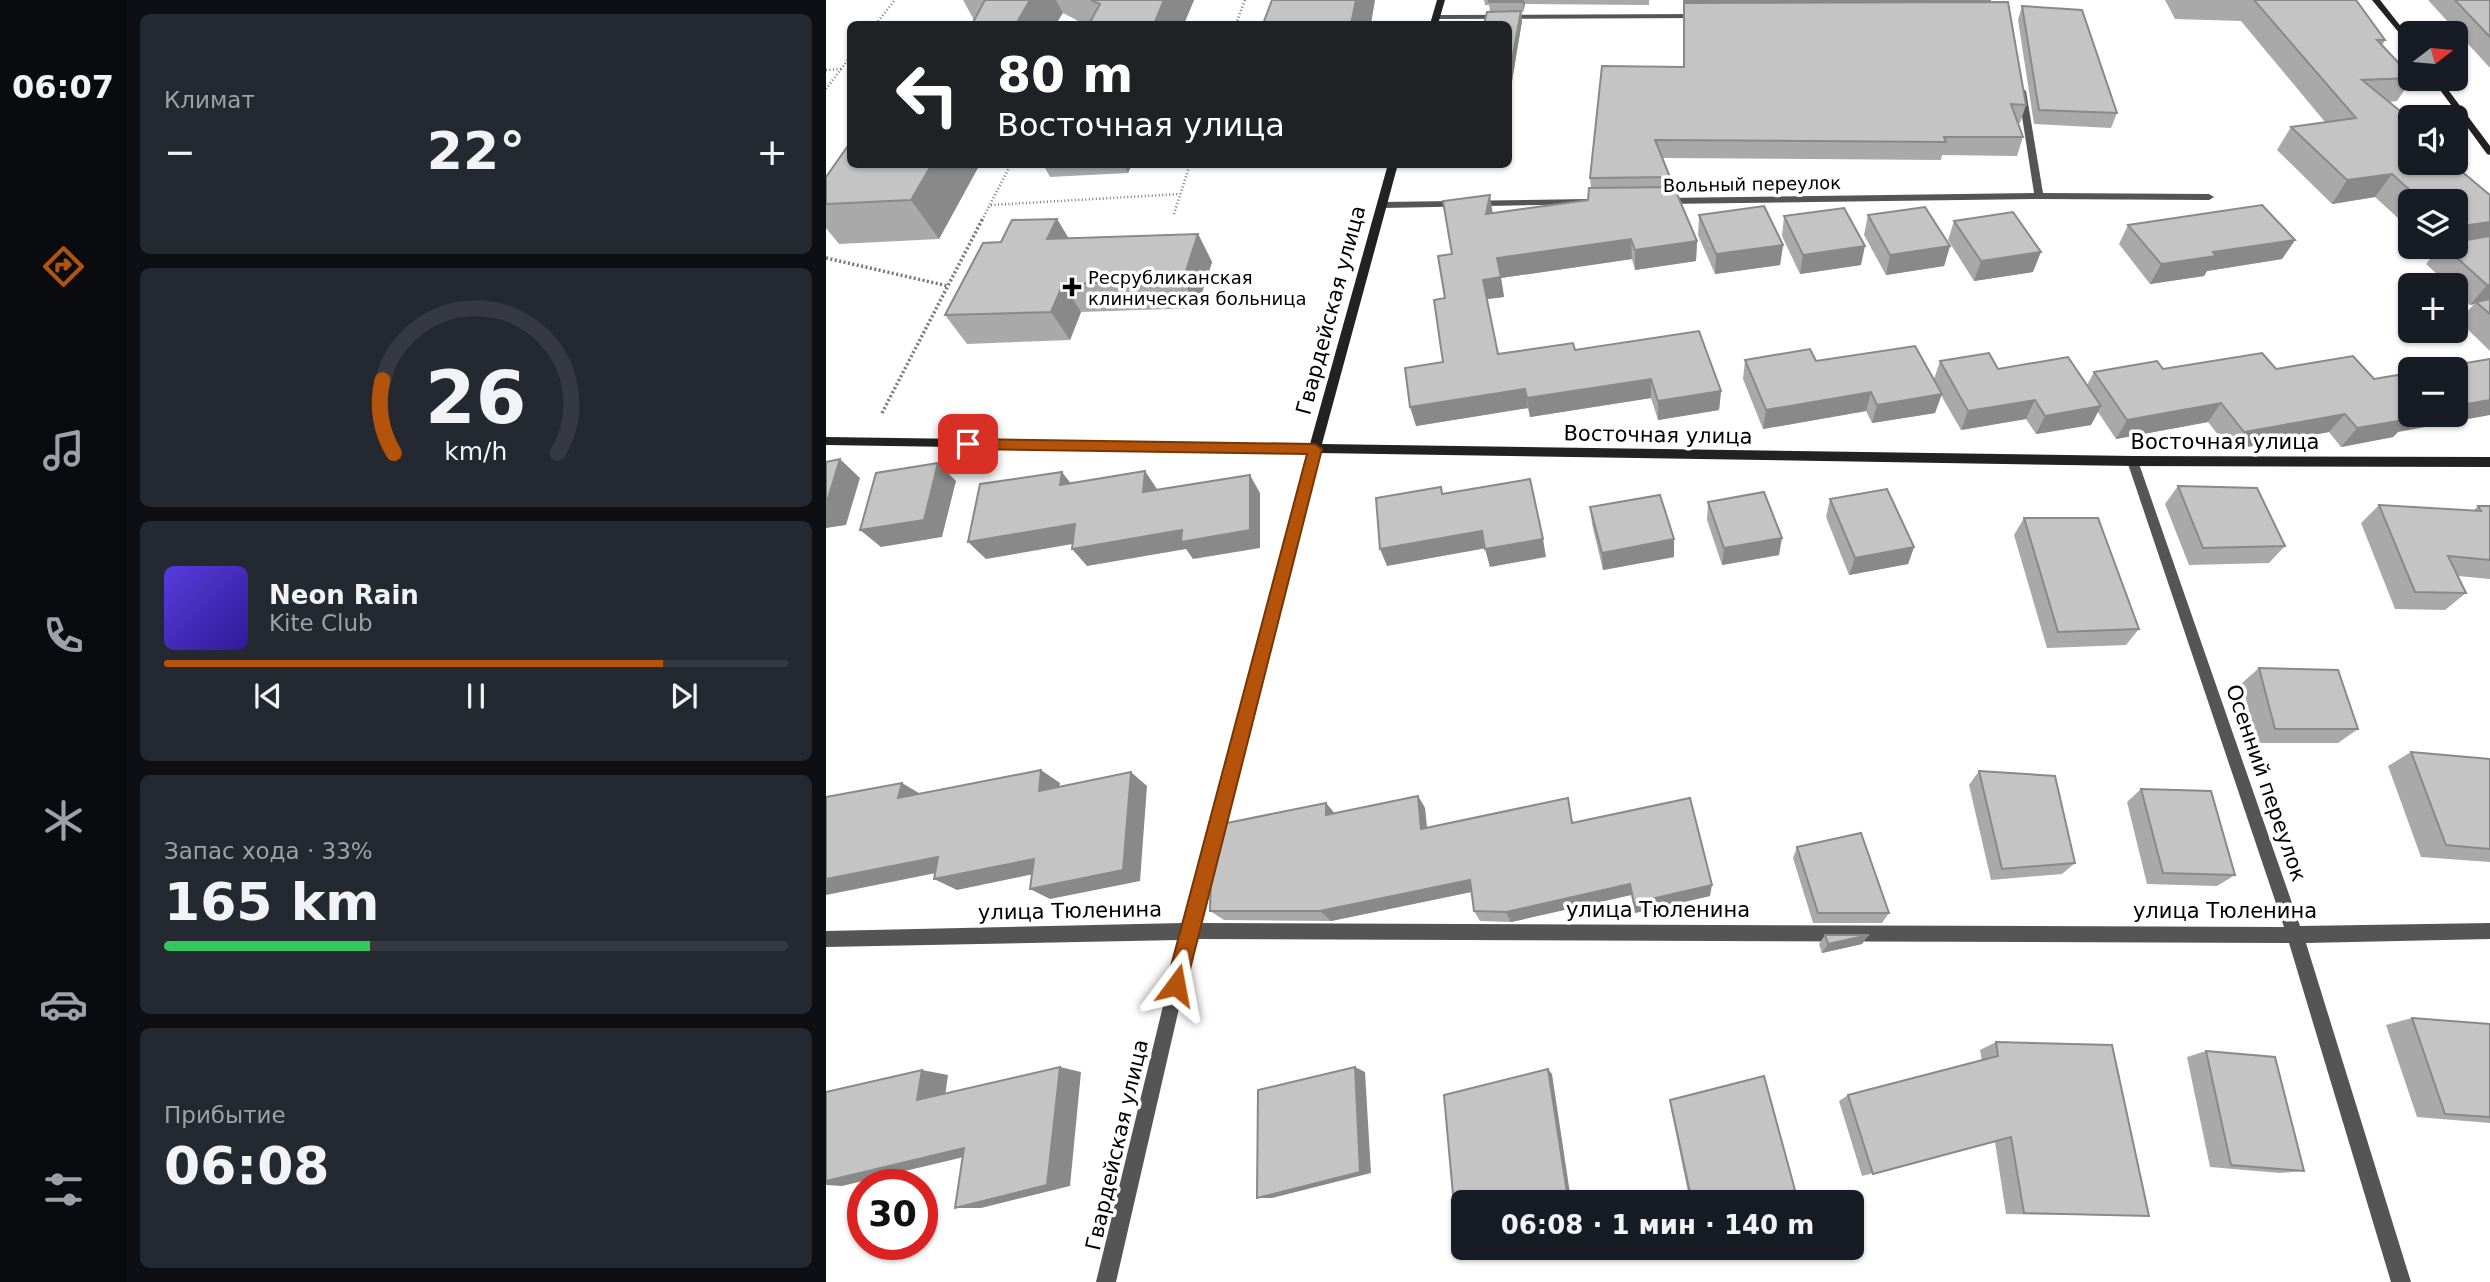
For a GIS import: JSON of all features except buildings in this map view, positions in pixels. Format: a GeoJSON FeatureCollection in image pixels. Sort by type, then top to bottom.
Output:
{"type":"FeatureCollection","features":[{"type":"Feature","properties":{"kind":"street"},"geometry":{"type":"LineString","coordinates":[[1441,0],[1436,21],[1716,16]]}},
{"type":"Feature","properties":{"kind":"street"},"geometry":{"type":"LineString","coordinates":[[2376,0],[2398,28]]}},
{"type":"Feature","properties":{"kind":"street"},"geometry":{"type":"LineString","coordinates":[[2020,80],[2039,197]]}},
{"type":"Feature","properties":{"kind":"street"},"geometry":{"type":"LineString","coordinates":[[2446,91],[2486,139],[2490,152]]}},
{"type":"Feature","properties":{"kind":"street","name":"Гвардейская улица"},"geometry":{"type":"LineString","coordinates":[[1106,1282],[1189,931],[1315,449],[1393,168]]}},
{"type":"Feature","properties":{"kind":"street","name":"Вольный переулок"},"geometry":{"type":"LineString","coordinates":[[1647,201],[2209,197]]}},
{"type":"Feature","properties":{"kind":"street"},"geometry":{"type":"LineString","coordinates":[[1382,205],[1605,202]]}},
{"type":"Feature","properties":{"kind":"street","name":"Восточная улица"},"geometry":{"type":"LineString","coordinates":[[826,441],[2133,461],[2490,462]]}},
{"type":"Feature","properties":{"kind":"street","name":"Осенний переулок"},"geometry":{"type":"LineString","coordinates":[[2133,461],[2295,935],[2401,1282]]}},
{"type":"Feature","properties":{"kind":"street","name":"улица Тюленина"},"geometry":{"type":"LineString","coordinates":[[826,939],[1189,931],[2295,935],[2490,931]]}},
{"type":"Feature","properties":{"kind":"path"},"geometry":{"type":"LineString","coordinates":[[878,21],[895,0]]}},
{"type":"Feature","properties":{"kind":"path"},"geometry":{"type":"LineString","coordinates":[[1237,21],[1245,0]]}},
{"type":"Feature","properties":{"kind":"path"},"geometry":{"type":"LineString","coordinates":[[826,89],[847,62]]}},
{"type":"Feature","properties":{"kind":"path"},"geometry":{"type":"LineString","coordinates":[[826,70],[841,69]]}},
{"type":"Feature","properties":{"kind":"path"},"geometry":{"type":"LineString","coordinates":[[862,442],[883,411],[1009,168]]}},
{"type":"Feature","properties":{"kind":"path"},"geometry":{"type":"LineString","coordinates":[[1174,214],[1189,168]]}},
{"type":"Feature","properties":{"kind":"path"},"geometry":{"type":"LineString","coordinates":[[990,205],[1180,194]]}},
{"type":"Feature","properties":{"kind":"path"},"geometry":{"type":"LineString","coordinates":[[826,258],[948,286]]}},
{"type":"Feature","properties":{"kind":"place","name":"Ресрубликанская клиническая больница"},"geometry":{"type":"Point","coordinates":[1072,287]}},
{"type":"Feature","properties":{"kind":"route"},"geometry":{"type":"LineString","coordinates":[[968,444],[1315,449],[1176,985]]}}]}
